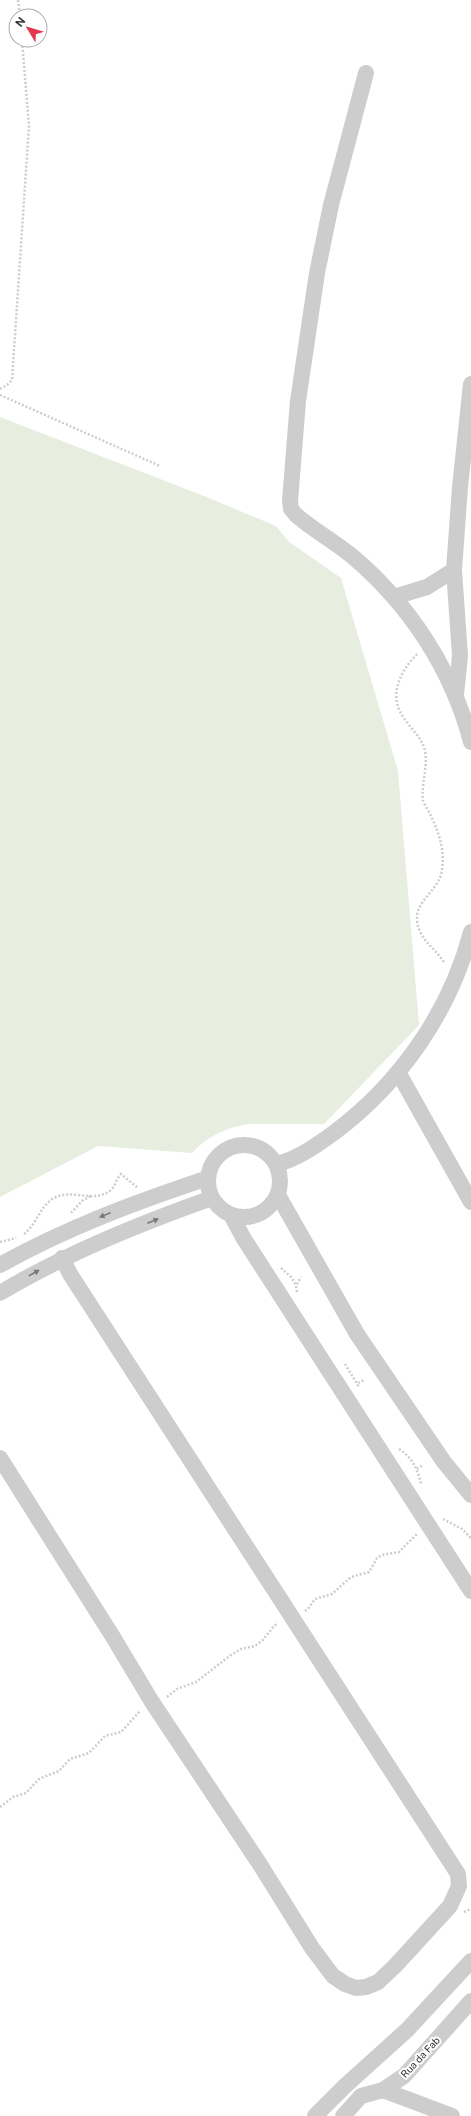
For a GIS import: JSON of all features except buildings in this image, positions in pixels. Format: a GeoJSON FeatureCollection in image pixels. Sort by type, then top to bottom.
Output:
{"type":"FeatureCollection","features":[{"type":"Feature","properties":{"kind":"street"},"geometry":{"type":"LineString","coordinates":[[366,73],[331,206],[317,273],[298,401],[290,493],[291,509],[296,515],[351,555],[394,596],[428,642],[456,695],[471,742]]}},
{"type":"Feature","properties":{"kind":"street"},"geometry":{"type":"LineString","coordinates":[[456,695],[460,656],[454,570],[460,487],[471,384]]}},
{"type":"Feature","properties":{"kind":"street"},"geometry":{"type":"LineString","coordinates":[[394,596],[427,587],[454,570]]}},
{"type":"Feature","properties":{"kind":"street"},"geometry":{"type":"LineString","coordinates":[[276,1164],[291,1160],[310,1149],[344,1125],[377,1097],[398,1072],[430,1028],[468,953],[471,932]]}},
{"type":"Feature","properties":{"kind":"street"},"geometry":{"type":"LineString","coordinates":[[398,1072],[471,1202]]}},
{"type":"Feature","properties":{"kind":"street"},"geometry":{"type":"LineString","coordinates":[[249,1144],[270,1154],[276,1164],[280,1174],[278,1195],[260,1214],[242,1217],[231,1215],[220,1208],[212,1198],[208,1178],[211,1166],[217,1157],[226,1149],[237,1145],[249,1144]]}},
{"type":"Feature","properties":{"kind":"street"},"geometry":{"type":"LineString","coordinates":[[0,1265],[71,1229],[150,1198],[208,1178]]}},
{"type":"Feature","properties":{"kind":"street"},"geometry":{"type":"LineString","coordinates":[[278,1195],[357,1334],[444,1462],[471,1495]]}},
{"type":"Feature","properties":{"kind":"street"},"geometry":{"type":"LineString","coordinates":[[0,1293],[62,1258],[170,1213],[212,1198]]}},
{"type":"Feature","properties":{"kind":"street"},"geometry":{"type":"LineString","coordinates":[[231,1215],[244,1239],[426,1524],[471,1591]]}},
{"type":"Feature","properties":{"kind":"street"},"geometry":{"type":"LineString","coordinates":[[0,1458],[113,1637],[152,1702],[259,1863],[312,1948],[334,1976],[345,1984],[356,1988],[366,1987],[378,1982],[396,1966],[450,1906],[459,1886],[458,1874],[70,1274],[62,1258]]}},
{"type":"Feature","properties":{"kind":"street"},"geometry":{"type":"LineString","coordinates":[[315,2116],[407,2030],[471,1961]]}},
{"type":"Feature","properties":{"kind":"street","name":"Rua da Fab"},"geometry":{"type":"LineString","coordinates":[[343,2116],[362,2096],[383,2090],[404,2076],[471,2001]]}},
{"type":"Feature","properties":{"kind":"street"},"geometry":{"type":"LineString","coordinates":[[383,2090],[452,2116]]}},
{"type":"Feature","properties":{"kind":"path"},"geometry":{"type":"LineString","coordinates":[[0,389],[12,380],[30,126],[23,48]]}},
{"type":"Feature","properties":{"kind":"path"},"geometry":{"type":"LineString","coordinates":[[0,395],[160,466]]}},
{"type":"Feature","properties":{"kind":"path"},"geometry":{"type":"LineString","coordinates":[[428,642],[405,667],[398,679],[396,696],[399,710],[406,721],[417,733],[425,751],[426,767],[423,801],[440,835],[443,860],[440,876],[419,907],[416,918],[419,933],[428,945],[438,952],[453,983]]}},
{"type":"Feature","properties":{"kind":"path"},"geometry":{"type":"LineString","coordinates":[[0,1242],[21,1236],[29,1230],[43,1208],[55,1198],[65,1195],[94,1196],[104,1194],[112,1189],[121,1174],[150,1198]]}},
{"type":"Feature","properties":{"kind":"path"},"geometry":{"type":"LineString","coordinates":[[358,1383],[364,1380]]}},
{"type":"Feature","properties":{"kind":"path"},"geometry":{"type":"LineString","coordinates":[[417,1469],[422,1464]]}},
{"type":"Feature","properties":{"kind":"path"},"geometry":{"type":"LineString","coordinates":[[0,1807],[13,1796],[26,1793],[40,1779],[59,1771],[70,1759],[89,1753],[105,1736],[121,1732],[137,1714],[152,1702],[196,1682],[231,1655],[262,1641],[274,1626],[290,1616],[308,1608],[315,1599],[332,1594],[351,1577],[369,1572],[374,1562],[382,1555],[399,1552],[407,1546],[426,1524],[442,1518],[462,1529],[471,1538]]}},
{"type":"Feature","properties":{"kind":"shaded area"},"geometry":{"type":"Polygon","coordinates":[[[0,417],[204,496],[276,526],[289,542],[341,578],[398,771],[419,1025],[324,1124],[248,1124],[224,1130],[204,1142],[192,1153],[98,1146],[0,1197],[0,417]]]}}]}
